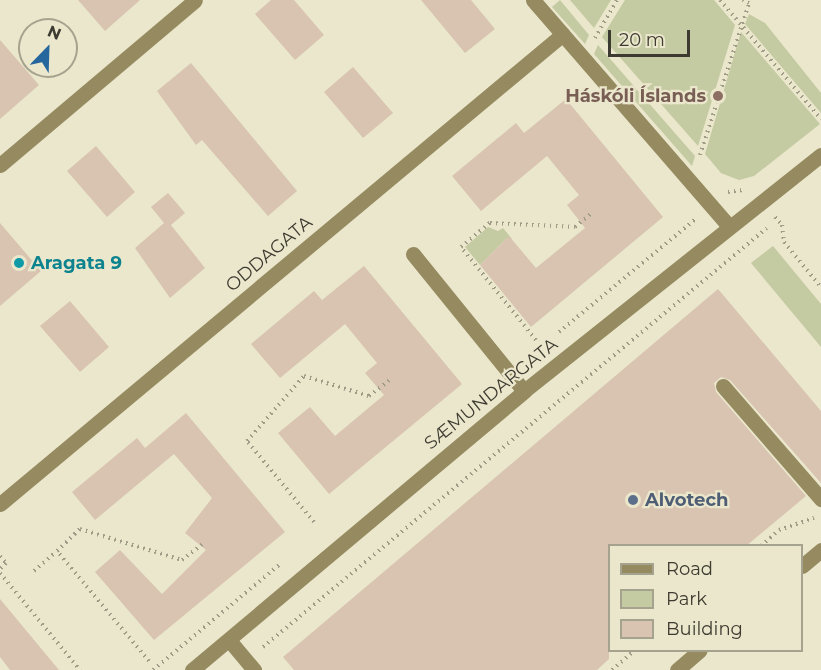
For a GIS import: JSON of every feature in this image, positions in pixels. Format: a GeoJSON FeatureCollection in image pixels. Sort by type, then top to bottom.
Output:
{"type":"FeatureCollection","features":[{"type":"Feature","properties":{"kind":"street"},"geometry":{"type":"LineString","coordinates":[[0,165],[195,0]]}},
{"type":"Feature","properties":{"kind":"street"},"geometry":{"type":"LineString","coordinates":[[533,0],[729,226]]}},
{"type":"Feature","properties":{"kind":"street","name":"ODDAGATA"},"geometry":{"type":"LineString","coordinates":[[0,504],[563,34]]}},
{"type":"Feature","properties":{"kind":"street","name":"SÆMUNDARGATA"},"geometry":{"type":"LineString","coordinates":[[192,670],[524,391],[821,155]]}},
{"type":"Feature","properties":{"kind":"street"},"geometry":{"type":"LineString","coordinates":[[413,254],[524,391]]}},
{"type":"Feature","properties":{"kind":"street"},"geometry":{"type":"LineString","coordinates":[[723,386],[821,499]]}},
{"type":"Feature","properties":{"kind":"street"},"geometry":{"type":"LineString","coordinates":[[803,564],[821,550]]}},
{"type":"Feature","properties":{"kind":"street"},"geometry":{"type":"LineString","coordinates":[[229,640],[250,665]]}},
{"type":"Feature","properties":{"kind":"street"},"geometry":{"type":"LineString","coordinates":[[677,670],[699,652]]}},
{"type":"Feature","properties":{"kind":"path"},"geometry":{"type":"LineString","coordinates":[[596,36],[617,0]]}},
{"type":"Feature","properties":{"kind":"path"},"geometry":{"type":"LineString","coordinates":[[720,0],[821,119]]}},
{"type":"Feature","properties":{"kind":"path"},"geometry":{"type":"LineString","coordinates":[[699,155],[739,23],[750,1],[743,0]]}},
{"type":"Feature","properties":{"kind":"path"},"geometry":{"type":"LineString","coordinates":[[537,340],[461,247],[490,223],[575,227],[593,212]]}},
{"type":"Feature","properties":{"kind":"path"},"geometry":{"type":"LineString","coordinates":[[250,665],[778,220],[784,242],[821,287]]}},
{"type":"Feature","properties":{"kind":"path"},"geometry":{"type":"LineString","coordinates":[[314,522],[247,441],[304,376],[369,396],[391,379]]}},
{"type":"Feature","properties":{"kind":"path"},"geometry":{"type":"LineString","coordinates":[[762,544],[779,530],[810,521],[821,512]]}},
{"type":"Feature","properties":{"kind":"path"},"geometry":{"type":"LineString","coordinates":[[34,572],[80,530],[182,560],[205,542]]}},
{"type":"Feature","properties":{"kind":"path"},"geometry":{"type":"LineString","coordinates":[[57,551],[149,661]]}},
{"type":"Feature","properties":{"kind":"path"},"geometry":{"type":"LineString","coordinates":[[0,556],[6,563],[0,571],[81,670]]}},
{"type":"Feature","properties":{"kind":"path"},"geometry":{"type":"LineString","coordinates":[[612,670],[634,652]]}},
{"type":"Feature","properties":{"kind":"green space"},"geometry":{"type":"Polygon","coordinates":[[[560,0],[589,35],[585,44],[552,7],[560,0]]]}},
{"type":"Feature","properties":{"kind":"green space"},"geometry":{"type":"Polygon","coordinates":[[[570,0],[611,0],[594,28],[570,0]]]}},
{"type":"Feature","properties":{"kind":"green space"},"geometry":{"type":"Polygon","coordinates":[[[625,0],[714,0],[735,25],[698,146],[602,37],[625,0]]]}},
{"type":"Feature","properties":{"kind":"green space"},"geometry":{"type":"Polygon","coordinates":[[[749,14],[765,23],[821,93],[821,113],[745,24],[749,14]]]}},
{"type":"Feature","properties":{"kind":"green space"},"geometry":{"type":"Polygon","coordinates":[[[741,32],[820,124],[754,176],[739,180],[721,173],[705,154],[741,32]]]}},
{"type":"Feature","properties":{"kind":"green space"},"geometry":{"type":"Polygon","coordinates":[[[598,45],[695,156],[692,166],[594,54],[598,45]]]}},
{"type":"Feature","properties":{"kind":"green space"},"geometry":{"type":"Polygon","coordinates":[[[488,227],[498,231],[503,228],[512,239],[506,239],[480,265],[465,247],[488,227]]]}},
{"type":"Feature","properties":{"kind":"green space"},"geometry":{"type":"Polygon","coordinates":[[[773,246],[821,304],[821,347],[751,263],[773,246]]]}},
{"type":"Feature","properties":{"kind":"building"},"geometry":{"type":"Polygon","coordinates":[[[78,0],[140,0],[105,31],[78,0]]]}},
{"type":"Feature","properties":{"kind":"building"},"geometry":{"type":"Polygon","coordinates":[[[271,0],[294,0],[324,35],[295,60],[255,14],[271,0]]]}},
{"type":"Feature","properties":{"kind":"building"},"geometry":{"type":"Polygon","coordinates":[[[421,0],[471,0],[495,29],[465,53],[421,0]]]}},
{"type":"Feature","properties":{"kind":"building"},"geometry":{"type":"Polygon","coordinates":[[[0,40],[18,61],[18,78],[33,78],[39,85],[0,119],[0,40]]]}},
{"type":"Feature","properties":{"kind":"building"},"geometry":{"type":"Polygon","coordinates":[[[191,63],[297,191],[268,216],[202,140],[196,145],[157,91],[191,63]]]}},
{"type":"Feature","properties":{"kind":"building"},"geometry":{"type":"Polygon","coordinates":[[[353,67],[393,113],[363,138],[324,92],[353,67]]]}},
{"type":"Feature","properties":{"kind":"building"},"geometry":{"type":"Polygon","coordinates":[[[566,99],[663,217],[531,327],[480,265],[509,236],[536,268],[585,228],[567,205],[579,195],[547,156],[481,211],[452,176],[516,123],[524,133],[566,99]]]}},
{"type":"Feature","properties":{"kind":"building"},"geometry":{"type":"Polygon","coordinates":[[[96,146],[135,192],[107,217],[67,171],[96,146]]]}},
{"type":"Feature","properties":{"kind":"building"},"geometry":{"type":"Polygon","coordinates":[[[168,193],[185,213],[171,225],[205,268],[170,298],[135,248],[164,223],[151,207],[168,193]]]}},
{"type":"Feature","properties":{"kind":"building","name":"Aragata 9"},"geometry":{"type":"Polygon","coordinates":[[[0,223],[41,271],[0,306],[0,223]]]}},
{"type":"Feature","properties":{"kind":"building"},"geometry":{"type":"Polygon","coordinates":[[[364,266],[462,384],[329,494],[278,433],[310,407],[335,436],[384,395],[365,373],[377,363],[345,324],[280,378],[251,344],[314,291],[322,300],[364,266]]]}},
{"type":"Feature","properties":{"kind":"building"},"geometry":{"type":"Polygon","coordinates":[[[718,289],[821,411],[821,483],[730,380],[721,377],[714,383],[716,392],[806,496],[748,544],[608,544],[609,659],[597,670],[294,670],[283,657],[718,289]]]}},
{"type":"Feature","properties":{"kind":"building"},"geometry":{"type":"Polygon","coordinates":[[[70,301],[109,347],[80,372],[40,326],[70,301]]]}},
{"type":"Feature","properties":{"kind":"building"},"geometry":{"type":"Polygon","coordinates":[[[186,413],[285,532],[154,640],[95,572],[120,550],[162,594],[206,550],[185,533],[212,498],[174,454],[95,520],[72,492],[137,438],[145,448],[186,413]]]}},
{"type":"Feature","properties":{"kind":"building"},"geometry":{"type":"Polygon","coordinates":[[[0,599],[59,670],[10,670],[0,657],[0,599]]]}},
{"type":"Feature","properties":{"kind":"place","name":"Háskóli Íslands"},"geometry":{"type":"Point","coordinates":[718,96]}},
{"type":"Feature","properties":{"kind":"place","name":"Aragata 9"},"geometry":{"type":"Point","coordinates":[19,263]}},
{"type":"Feature","properties":{"kind":"place","name":"Alvotech"},"geometry":{"type":"Point","coordinates":[633,500]}}]}
